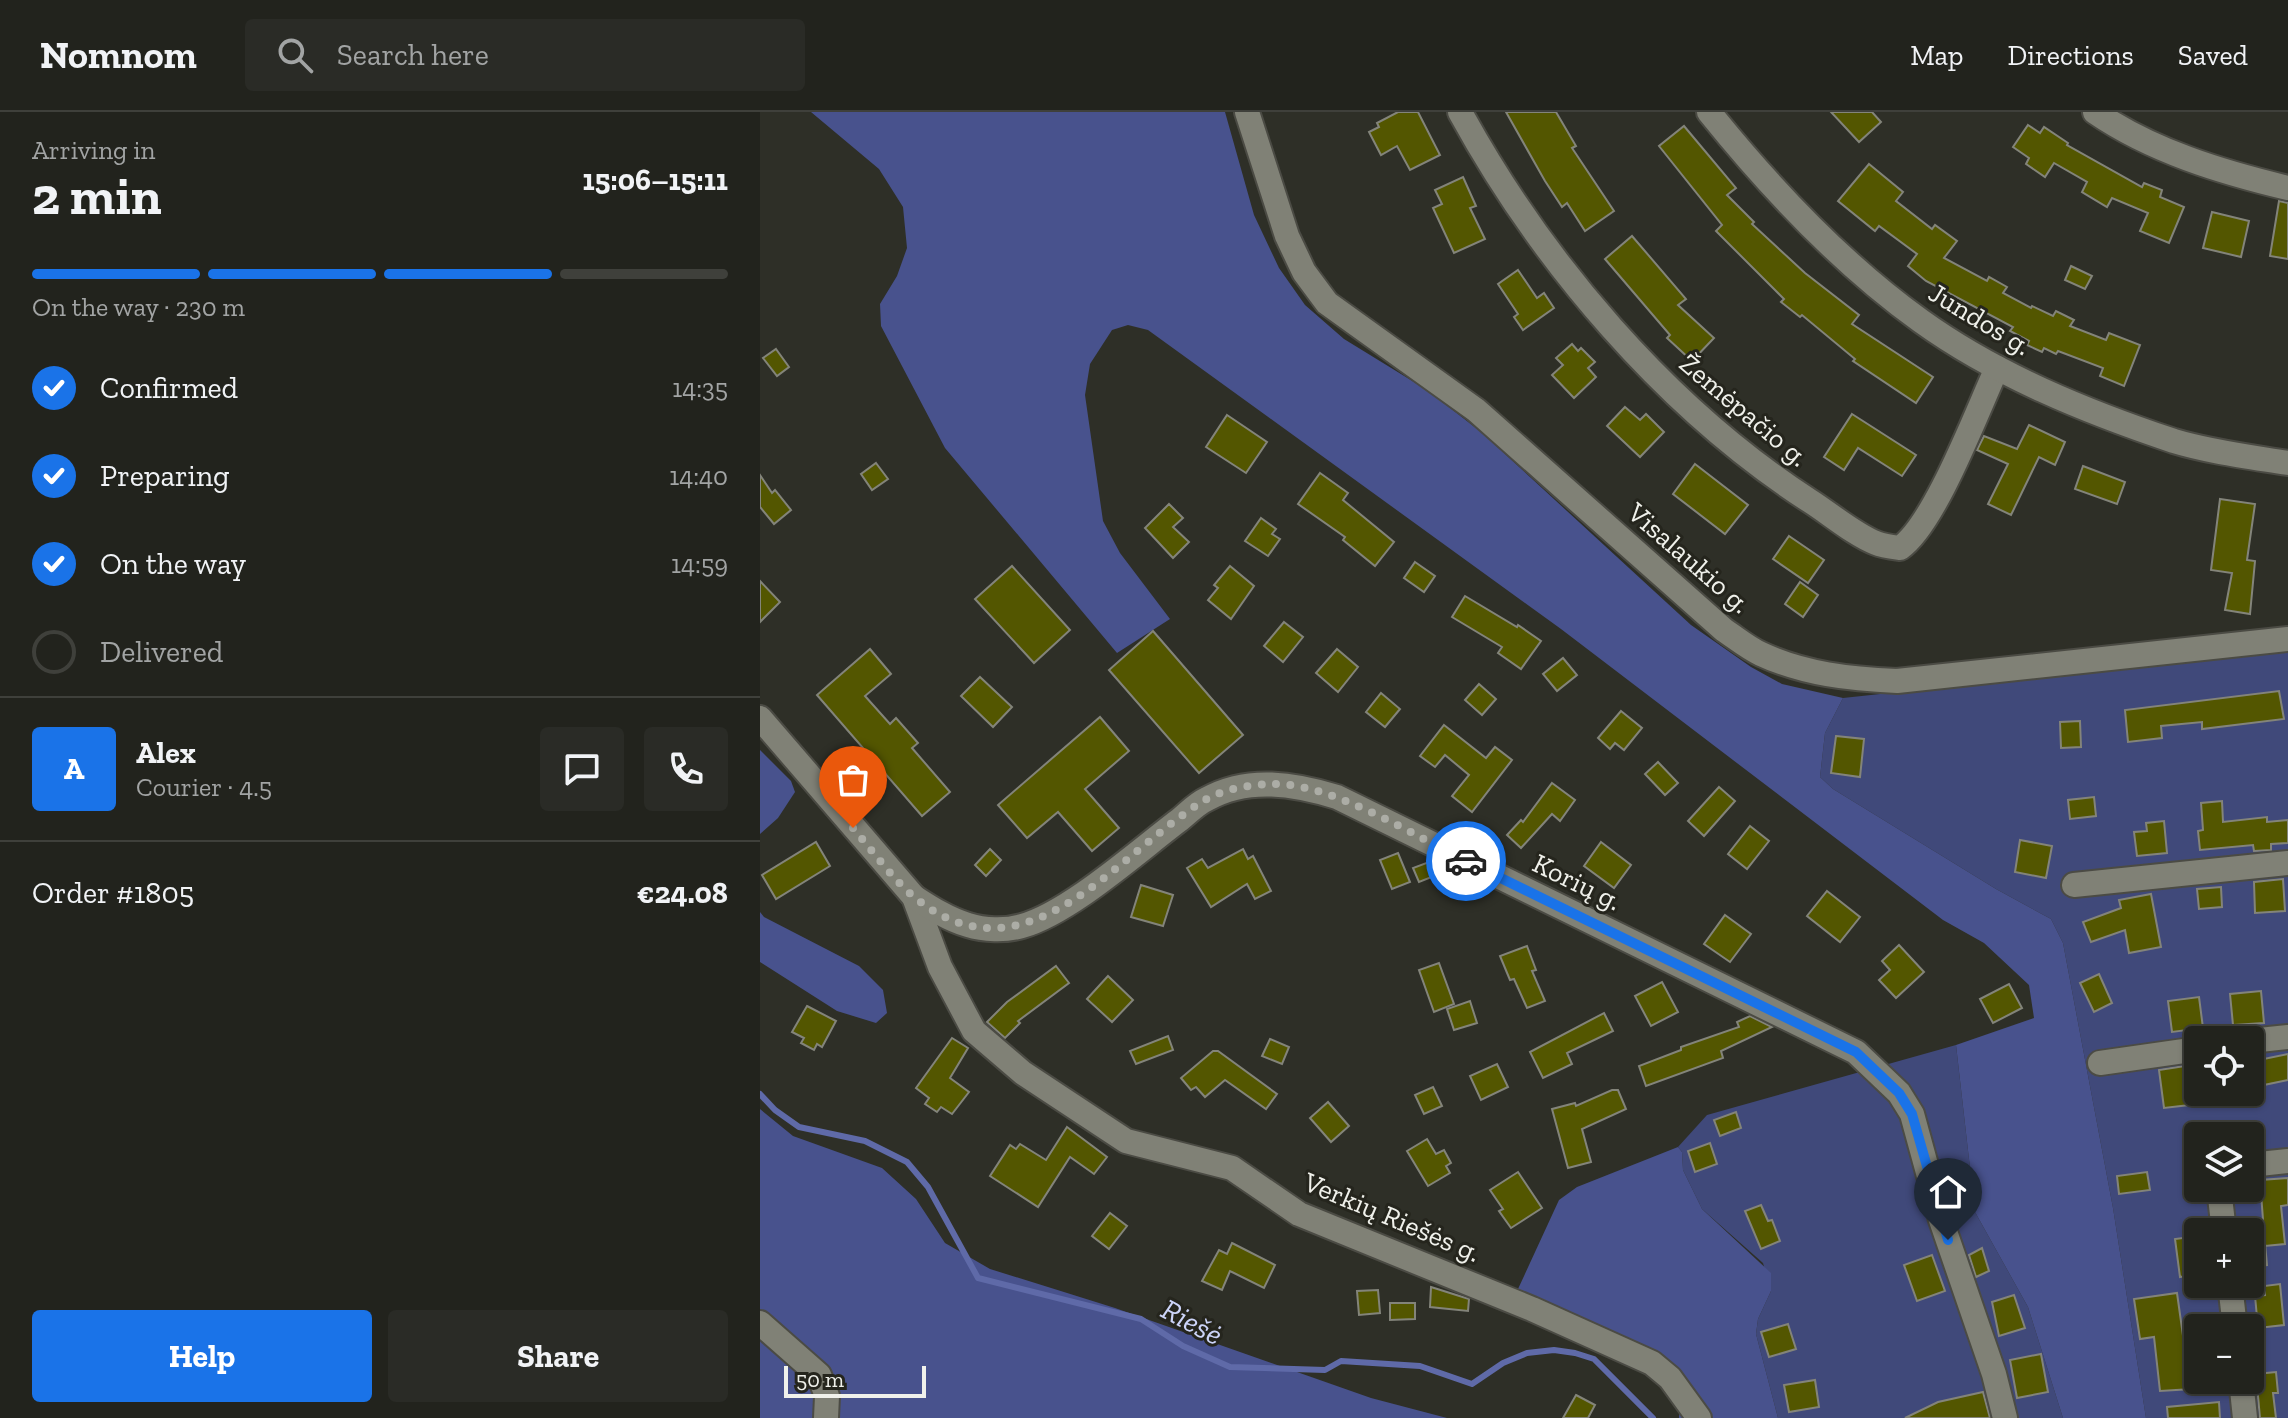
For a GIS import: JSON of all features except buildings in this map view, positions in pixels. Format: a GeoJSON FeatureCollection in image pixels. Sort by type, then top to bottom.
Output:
{"type":"FeatureCollection","features":[{"type":"Feature","properties":{"kind":"street","name":"Visalaukio g."},"geometry":{"type":"LineString","coordinates":[[1247,112],[1287,236],[1304,272],[1327,303],[1476,410],[1724,630],[1759,653],[1804,670],[1849,679],[1897,681],[2288,639]]}},
{"type":"Feature","properties":{"kind":"street","name":"Žemėpačio g."},"geometry":{"type":"LineString","coordinates":[[1460,112],[1519,208],[1612,326],[1663,384],[1763,470],[1875,543],[1900,548],[1911,540],[1928,517],[1997,368]]}},
{"type":"Feature","properties":{"kind":"street","name":"Jundos g."},"geometry":{"type":"LineString","coordinates":[[1709,112],[1822,240],[1921,322],[1997,368],[2065,400],[2177,442],[2288,463]]}},
{"type":"Feature","properties":{"kind":"street"},"geometry":{"type":"LineString","coordinates":[[2095,112],[2185,158],[2288,188]]}},
{"type":"Feature","properties":{"kind":"street","name":"Verkių Riešės g."},"geometry":{"type":"LineString","coordinates":[[760,718],[914,897],[940,967],[974,1031],[1023,1073],[1126,1141],[1183,1153],[1232,1168],[1299,1214],[1532,1309],[1652,1363],[1670,1378],[1699,1418]]}},
{"type":"Feature","properties":{"kind":"street","name":"Korių g."},"geometry":{"type":"LineString","coordinates":[[914,897],[945,916],[968,925],[987,929],[1019,927],[1072,900],[1207,798],[1241,787],[1272,784],[1302,786],[1337,797],[1856,1052],[1867,1062],[1899,1093],[1912,1114],[1941,1220],[1994,1374],[2005,1418]]}},
{"type":"Feature","properties":{"kind":"street"},"geometry":{"type":"LineString","coordinates":[[2074,885],[2288,863]]}},
{"type":"Feature","properties":{"kind":"street"},"geometry":{"type":"LineString","coordinates":[[2264,1040],[2288,1037]]}},
{"type":"Feature","properties":{"kind":"street"},"geometry":{"type":"LineString","coordinates":[[2100,1063],[2184,1051]]}},
{"type":"Feature","properties":{"kind":"street"},"geometry":{"type":"LineString","coordinates":[[2264,1164],[2288,1161]]}},
{"type":"Feature","properties":{"kind":"street"},"geometry":{"type":"LineString","coordinates":[[760,1323],[819,1375],[827,1396],[826,1418]]}},
{"type":"Feature","properties":{"kind":"street"},"geometry":{"type":"LineString","coordinates":[[2242,1394],[2245,1418]]}},
{"type":"Feature","properties":{"kind":"shaded area"},"geometry":{"type":"Polygon","coordinates":[[[811,112],[1225,112],[1254,215],[1279,268],[1305,305],[1344,339],[1427,390],[1481,432],[1691,625],[1751,667],[1782,684],[1843,698],[1825,733],[1820,777],[1833,789],[1996,889],[2051,919],[2063,943],[2113,1208],[2146,1418],[2063,1418],[2028,1307],[1975,1212],[1956,1045],[2034,1018],[2029,985],[1984,943],[1943,920],[1561,629],[1148,330],[1128,325],[1112,330],[1090,364],[1085,395],[1103,521],[1120,553],[1170,619],[1117,653],[945,448],[881,326],[880,304],[897,276],[907,248],[903,207],[879,169],[811,112]]]}},
{"type":"Feature","properties":{"kind":"shaded area"},"geometry":{"type":"Polygon","coordinates":[[[2288,650],[2288,1418],[2146,1418],[2113,1208],[2063,943],[2051,919],[1996,889],[1833,789],[1820,777],[1825,733],[1843,698],[2288,650]]]}},
{"type":"Feature","properties":{"kind":"shaded area"},"geometry":{"type":"Polygon","coordinates":[[[760,750],[791,781],[795,792],[778,818],[760,834],[760,750]]]}},
{"type":"Feature","properties":{"kind":"shaded area"},"geometry":{"type":"Polygon","coordinates":[[[760,912],[764,917],[859,966],[883,990],[887,1013],[876,1023],[837,1011],[760,962],[760,912]]]}},
{"type":"Feature","properties":{"kind":"shaded area"},"geometry":{"type":"Polygon","coordinates":[[[1956,1045],[1975,1212],[2028,1307],[2063,1418],[1778,1418],[1756,1334],[1758,1319],[1771,1291],[1763,1263],[1702,1209],[1683,1170],[1682,1152],[1678,1147],[1707,1115],[1956,1045]]]}},
{"type":"Feature","properties":{"kind":"shaded area"},"geometry":{"type":"Polygon","coordinates":[[[760,1109],[793,1136],[882,1168],[916,1199],[945,1243],[990,1269],[1115,1308],[1371,1398],[1447,1418],[760,1418],[760,1109]]]}},
{"type":"Feature","properties":{"kind":"shaded area"},"geometry":{"type":"Polygon","coordinates":[[[1678,1147],[1682,1152],[1683,1170],[1702,1209],[1771,1273],[1771,1291],[1758,1319],[1756,1334],[1778,1418],[1679,1418],[1680,1398],[1657,1355],[1518,1289],[1559,1200],[1577,1187],[1678,1147]]]}},
{"type":"Feature","properties":{"kind":"waterway","name":"Riešė"},"geometry":{"type":"LineString","coordinates":[[760,1094],[775,1110],[799,1127],[865,1141],[907,1162],[928,1187],[978,1278],[1141,1319],[1183,1346],[1230,1367],[1325,1370],[1341,1361],[1420,1366],[1472,1384],[1503,1363],[1527,1353],[1554,1350],[1575,1353],[1594,1359],[1653,1418]]}},
{"type":"Feature","properties":{"kind":"way so far"},"geometry":{"type":"LineString","coordinates":[[853,828],[914,897],[945,916],[987,929],[1019,927],[1036,921],[1072,900],[1207,798],[1241,787],[1272,784],[1302,786],[1337,797],[1466,861]]}},
{"type":"Feature","properties":{"kind":"route"},"geometry":{"type":"LineString","coordinates":[[1466,861],[1856,1052],[1899,1093],[1912,1114],[1948,1240]]}}]}
